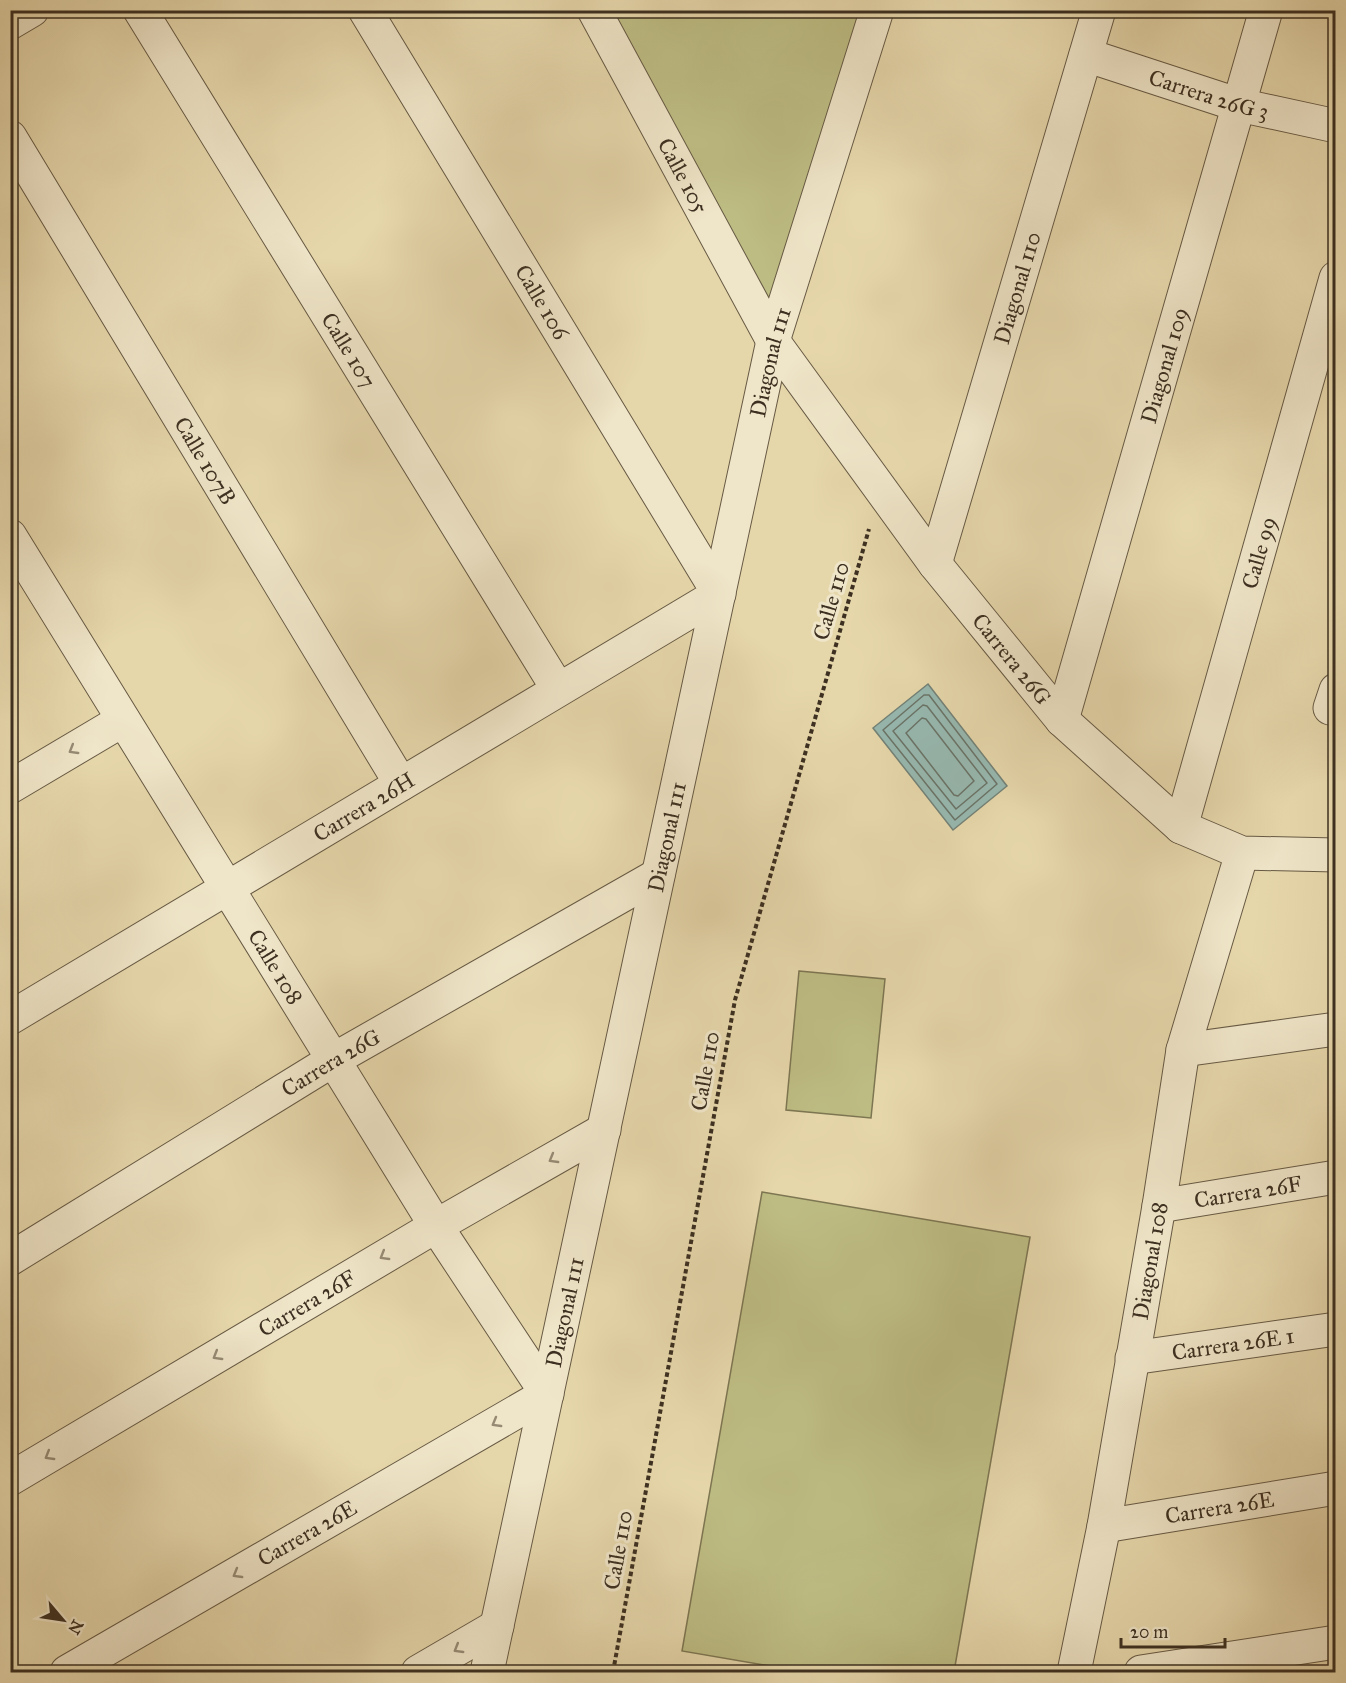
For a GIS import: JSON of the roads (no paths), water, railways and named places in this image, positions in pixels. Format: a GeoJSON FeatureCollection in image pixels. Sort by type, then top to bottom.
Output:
{"type":"FeatureCollection","features":[{"type":"Feature","properties":{"kind":"street"},"geometry":{"type":"LineString","coordinates":[[10,23],[32,10]]}},
{"type":"Feature","properties":{"kind":"street","name":"Calle 107"},"geometry":{"type":"LineString","coordinates":[[140,10],[558,689]]}},
{"type":"Feature","properties":{"kind":"street","name":"Calle 106"},"geometry":{"type":"LineString","coordinates":[[365,10],[719,594]]}},
{"type":"Feature","properties":{"kind":"street","name":"Calle 105"},"geometry":{"type":"LineString","coordinates":[[594,10],[773,340]]}},
{"type":"Feature","properties":{"kind":"street","name":"Diagonal 111"},"geometry":{"type":"LineString","coordinates":[[487,1672],[773,340],[877,10]]}},
{"type":"Feature","properties":{"kind":"street","name":"Diagonal 110"},"geometry":{"type":"LineString","coordinates":[[935,564],[1099,10]]}},
{"type":"Feature","properties":{"kind":"street","name":"Diagonal 109"},"geometry":{"type":"LineString","coordinates":[[1062,720],[1266,10]]}},
{"type":"Feature","properties":{"kind":"street","name":"Carrera 26G 3"},"geometry":{"type":"LineString","coordinates":[[1086,55],[1239,105],[1335,126]]}},
{"type":"Feature","properties":{"kind":"street","name":"Calle 107B"},"geometry":{"type":"LineString","coordinates":[[10,137],[401,784]]}},
{"type":"Feature","properties":{"kind":"street","name":"Calle 99"},"geometry":{"type":"LineString","coordinates":[[1181,827],[1335,278]]}},
{"type":"Feature","properties":{"kind":"street","name":"Carrera 26G"},"geometry":{"type":"LineString","coordinates":[[773,340],[935,564],[1062,720],[1181,827],[1242,853],[1335,855]]}},
{"type":"Feature","properties":{"kind":"street","name":"Calle 108"},"geometry":{"type":"LineString","coordinates":[[10,536],[435,1226],[547,1394]]}},
{"type":"Feature","properties":{"kind":"street","name":"Carrera 26H"},"geometry":{"type":"LineString","coordinates":[[10,1018],[719,594]]}},
{"type":"Feature","properties":{"kind":"street"},"geometry":{"type":"LineString","coordinates":[[10,787],[123,720]]}},
{"type":"Feature","properties":{"kind":"street","name":"Diagonal 108"},"geometry":{"type":"LineString","coordinates":[[1074,1672],[1104,1526],[1160,1206],[1182,1050],[1242,853]]}},
{"type":"Feature","properties":{"kind":"street","name":"Carrera 26G"},"geometry":{"type":"LineString","coordinates":[[10,1259],[333,1060],[658,875]]}},
{"type":"Feature","properties":{"kind":"street"},"geometry":{"type":"LineString","coordinates":[[1182,1050],[1335,1029]]}},
{"type":"Feature","properties":{"kind":"street","name":"Carrera 26F"},"geometry":{"type":"LineString","coordinates":[[10,1479],[435,1226],[604,1130]]}},
{"type":"Feature","properties":{"kind":"street","name":"Carrera 26F"},"geometry":{"type":"LineString","coordinates":[[1160,1206],[1335,1177]]}},
{"type":"Feature","properties":{"kind":"street","name":"Carrera 26E 1"},"geometry":{"type":"LineString","coordinates":[[1132,1358],[1335,1329]]}},
{"type":"Feature","properties":{"kind":"street","name":"Carrera 26E"},"geometry":{"type":"LineString","coordinates":[[67,1672],[547,1394]]}},
{"type":"Feature","properties":{"kind":"street","name":"Carrera 26E"},"geometry":{"type":"LineString","coordinates":[[1104,1526],[1335,1488]]}},
{"type":"Feature","properties":{"kind":"street"},"geometry":{"type":"LineString","coordinates":[[418,1672],[497,1626]]}},
{"type":"Feature","properties":{"kind":"street"},"geometry":{"type":"LineString","coordinates":[[1141,1672],[1335,1642]]}},
{"type":"Feature","properties":{"kind":"water"},"geometry":{"type":"Polygon","coordinates":[[[928,684],[1007,786],[953,830],[873,728],[928,684]]]}}]}
